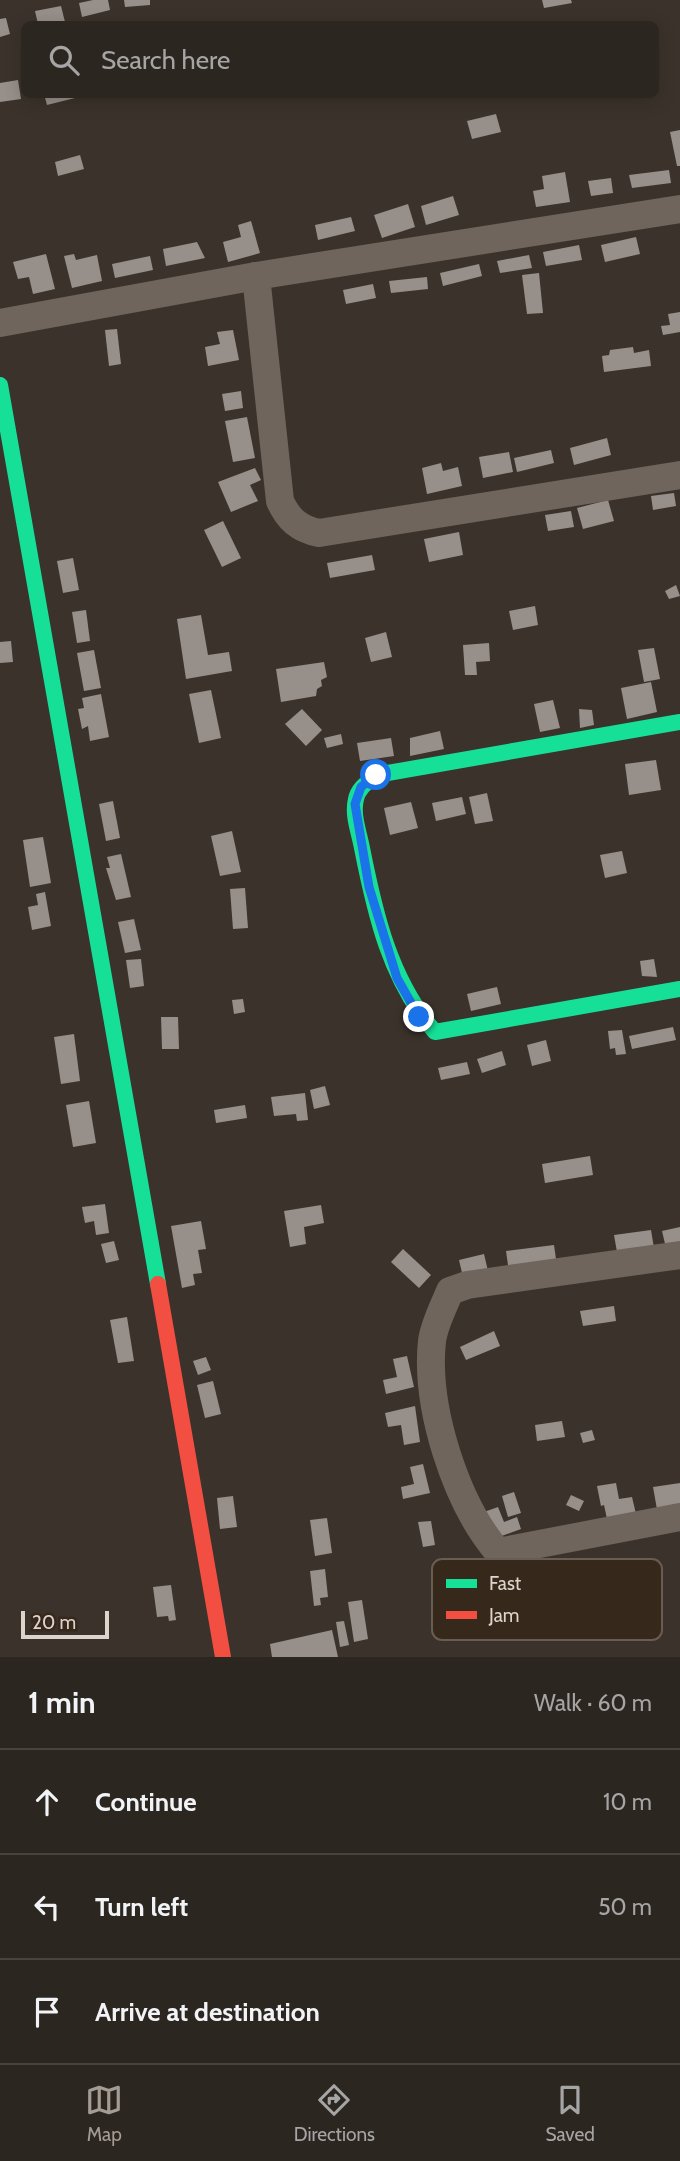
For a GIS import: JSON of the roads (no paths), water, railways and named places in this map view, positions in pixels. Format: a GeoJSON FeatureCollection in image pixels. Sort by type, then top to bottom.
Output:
{"type":"FeatureCollection","features":[{"type":"Feature","properties":{"kind":"street"},"geometry":{"type":"LineString","coordinates":[[0,323],[256,276],[680,209]]}},
{"type":"Feature","properties":{"kind":"street"},"geometry":{"type":"LineString","coordinates":[[256,276],[280,501],[286,516],[303,530],[319,533],[680,475]]}},
{"type":"Feature","properties":{"kind":"street"},"geometry":{"type":"LineString","coordinates":[[0,385],[223,1657]]}},
{"type":"Feature","properties":{"kind":"street"},"geometry":{"type":"LineString","coordinates":[[680,722],[376,775],[361,787],[355,804],[369,887],[397,978],[419,1017],[435,1031],[680,989]]}},
{"type":"Feature","properties":{"kind":"street"},"geometry":{"type":"LineString","coordinates":[[680,1255],[467,1285],[450,1291],[432,1339],[431,1386],[442,1443],[475,1518],[498,1552],[680,1517]]}}]}
